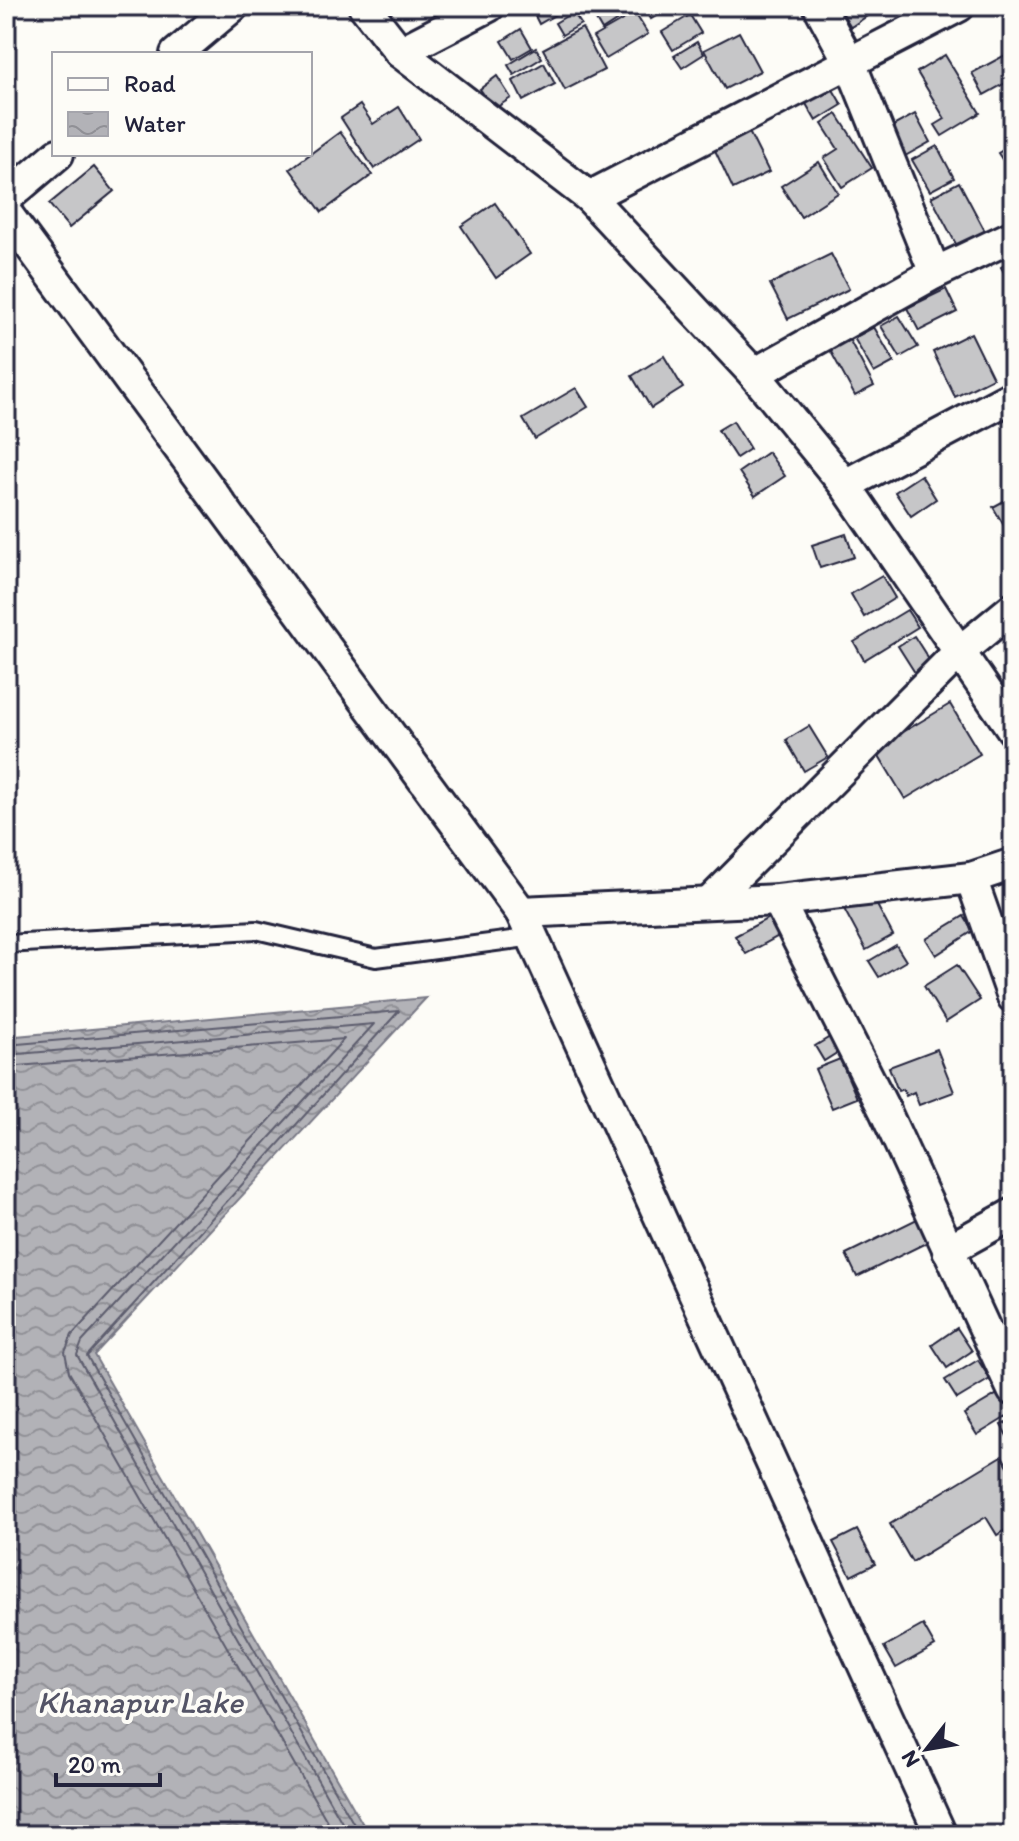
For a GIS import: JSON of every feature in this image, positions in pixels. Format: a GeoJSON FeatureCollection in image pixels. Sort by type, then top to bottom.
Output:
{"type":"FeatureCollection","features":[{"type":"Feature","properties":{"kind":"street"},"geometry":{"type":"LineString","coordinates":[[178,52],[233,6]]}},
{"type":"Feature","properties":{"kind":"street"},"geometry":{"type":"LineString","coordinates":[[364,6],[400,52],[589,197],[754,374],[845,485],[958,653],[1012,725]]}},
{"type":"Feature","properties":{"kind":"street"},"geometry":{"type":"LineString","coordinates":[[400,52],[489,6]]}},
{"type":"Feature","properties":{"kind":"street"},"geometry":{"type":"LineString","coordinates":[[819,6],[851,65],[935,273]]}},
{"type":"Feature","properties":{"kind":"street"},"geometry":{"type":"LineString","coordinates":[[589,197],[851,65],[959,6]]}},
{"type":"Feature","properties":{"kind":"street"},"geometry":{"type":"LineString","coordinates":[[6,198],[56,156]]}},
{"type":"Feature","properties":{"kind":"street"},"geometry":{"type":"LineString","coordinates":[[6,213],[528,924],[941,1835]]}},
{"type":"Feature","properties":{"kind":"street"},"geometry":{"type":"LineString","coordinates":[[754,374],[935,273],[1013,236]]}},
{"type":"Feature","properties":{"kind":"street"},"geometry":{"type":"LineString","coordinates":[[845,485],[1013,396]]}},
{"type":"Feature","properties":{"kind":"street"},"geometry":{"type":"LineString","coordinates":[[710,902],[958,653],[1013,608]]}},
{"type":"Feature","properties":{"kind":"street"},"geometry":{"type":"LineString","coordinates":[[528,924],[710,902],[778,900],[971,878],[1013,864]]}},
{"type":"Feature","properties":{"kind":"street"},"geometry":{"type":"LineString","coordinates":[[971,878],[1013,997]]}},
{"type":"Feature","properties":{"kind":"street"},"geometry":{"type":"LineString","coordinates":[[778,900],[885,1111],[1013,1390]]}},
{"type":"Feature","properties":{"kind":"street"},"geometry":{"type":"LineString","coordinates":[[948,1250],[1013,1214]]}},
{"type":"Feature","properties":{"kind":"lane"},"geometry":{"type":"LineString","coordinates":[[6,944],[256,930],[376,958],[528,924]]}},
{"type":"Feature","properties":{"kind":"water","name":"Khanapur Lake"},"geometry":{"type":"Polygon","coordinates":[[[426,998],[94,1355],[369,1835],[6,1835],[6,1037],[426,998]]]}},
{"type":"Feature","properties":{"kind":"building"},"geometry":{"type":"Polygon","coordinates":[[[530,6],[570,6],[539,24],[530,6]]]}},
{"type":"Feature","properties":{"kind":"building"},"geometry":{"type":"Polygon","coordinates":[[[588,6],[623,6],[627,14],[602,30],[588,6]]]}},
{"type":"Feature","properties":{"kind":"building"},"geometry":{"type":"Polygon","coordinates":[[[644,6],[673,6],[651,19],[644,6]]]}},
{"type":"Feature","properties":{"kind":"building"},"geometry":{"type":"Polygon","coordinates":[[[845,6],[874,6],[877,9],[851,27],[840,9],[845,6]]]}},
{"type":"Feature","properties":{"kind":"building"},"geometry":{"type":"Polygon","coordinates":[[[573,12],[581,24],[562,35],[555,23],[573,12]]]}},
{"type":"Feature","properties":{"kind":"building"},"geometry":{"type":"Polygon","coordinates":[[[635,13],[648,34],[606,59],[593,37],[635,13]]]}},
{"type":"Feature","properties":{"kind":"building"},"geometry":{"type":"Polygon","coordinates":[[[690,15],[701,33],[673,50],[662,32],[690,15]]]}},
{"type":"Feature","properties":{"kind":"building"},"geometry":{"type":"Polygon","coordinates":[[[582,28],[604,70],[565,90],[543,49],[582,28]]]}},
{"type":"Feature","properties":{"kind":"building"},"geometry":{"type":"Polygon","coordinates":[[[521,29],[532,48],[513,59],[502,41],[521,29]]]}},
{"type":"Feature","properties":{"kind":"building"},"geometry":{"type":"Polygon","coordinates":[[[739,32],[760,71],[725,89],[704,50],[739,32]]]}},
{"type":"Feature","properties":{"kind":"building"},"geometry":{"type":"Polygon","coordinates":[[[697,42],[704,54],[682,68],[674,56],[697,42]]]}},
{"type":"Feature","properties":{"kind":"building"},"geometry":{"type":"Polygon","coordinates":[[[536,48],[542,58],[514,75],[508,65],[536,48]]]}},
{"type":"Feature","properties":{"kind":"building"},"geometry":{"type":"Polygon","coordinates":[[[1007,54],[1013,65],[1013,79],[984,95],[972,73],[1007,54]]]}},
{"type":"Feature","properties":{"kind":"building"},"geometry":{"type":"Polygon","coordinates":[[[945,55],[980,113],[942,136],[935,125],[945,119],[917,72],[945,55]]]}},
{"type":"Feature","properties":{"kind":"building"},"geometry":{"type":"Polygon","coordinates":[[[544,63],[555,84],[523,101],[513,81],[544,63]]]}},
{"type":"Feature","properties":{"kind":"building"},"geometry":{"type":"Polygon","coordinates":[[[497,76],[511,98],[494,109],[480,89],[497,76]]]}},
{"type":"Feature","properties":{"kind":"building"},"geometry":{"type":"Polygon","coordinates":[[[831,86],[842,105],[816,121],[805,102],[831,86]]]}},
{"type":"Feature","properties":{"kind":"building"},"geometry":{"type":"Polygon","coordinates":[[[360,105],[373,124],[399,107],[419,139],[374,169],[341,118],[360,105]]]}},
{"type":"Feature","properties":{"kind":"building"},"geometry":{"type":"Polygon","coordinates":[[[837,114],[872,168],[842,187],[824,158],[838,149],[822,124],[837,114]]]}},
{"type":"Feature","properties":{"kind":"building"},"geometry":{"type":"Polygon","coordinates":[[[915,114],[930,142],[898,160],[882,132],[915,114]]]}},
{"type":"Feature","properties":{"kind":"building"},"geometry":{"type":"Polygon","coordinates":[[[748,130],[769,172],[733,189],[713,146],[748,130]]]}},
{"type":"Feature","properties":{"kind":"building"},"geometry":{"type":"Polygon","coordinates":[[[340,132],[372,175],[322,212],[290,169],[312,156],[312,153],[340,132]]]}},
{"type":"Feature","properties":{"kind":"building"},"geometry":{"type":"Polygon","coordinates":[[[1013,144],[1013,176],[998,153],[1013,144]]]}},
{"type":"Feature","properties":{"kind":"building"},"geometry":{"type":"Polygon","coordinates":[[[937,146],[954,178],[930,191],[912,160],[937,146]]]}},
{"type":"Feature","properties":{"kind":"building"},"geometry":{"type":"Polygon","coordinates":[[[819,162],[838,193],[801,217],[781,186],[819,162]]]}},
{"type":"Feature","properties":{"kind":"building"},"geometry":{"type":"Polygon","coordinates":[[[94,167],[114,191],[69,228],[49,204],[94,167]]]}},
{"type":"Feature","properties":{"kind":"building"},"geometry":{"type":"Polygon","coordinates":[[[959,182],[985,231],[957,246],[931,197],[959,182]]]}},
{"type":"Feature","properties":{"kind":"building"},"geometry":{"type":"Polygon","coordinates":[[[495,203],[530,254],[496,278],[461,226],[495,203]]]}},
{"type":"Feature","properties":{"kind":"building"},"geometry":{"type":"Polygon","coordinates":[[[831,254],[849,289],[788,319],[770,284],[831,254]]]}},
{"type":"Feature","properties":{"kind":"building"},"geometry":{"type":"Polygon","coordinates":[[[1013,260],[1013,288],[1001,267],[1013,260]]]}},
{"type":"Feature","properties":{"kind":"building"},"geometry":{"type":"Polygon","coordinates":[[[946,289],[957,312],[919,331],[907,308],[946,289]]]}},
{"type":"Feature","properties":{"kind":"building"},"geometry":{"type":"Polygon","coordinates":[[[899,316],[918,347],[900,357],[881,326],[899,316]]]}},
{"type":"Feature","properties":{"kind":"building"},"geometry":{"type":"Polygon","coordinates":[[[874,327],[894,362],[874,373],[854,338],[874,327]]]}},
{"type":"Feature","properties":{"kind":"building"},"geometry":{"type":"Polygon","coordinates":[[[971,333],[993,378],[955,397],[933,352],[971,333]]]}},
{"type":"Feature","properties":{"kind":"building"},"geometry":{"type":"Polygon","coordinates":[[[849,339],[874,386],[855,396],[830,350],[849,339]]]}},
{"type":"Feature","properties":{"kind":"building"},"geometry":{"type":"Polygon","coordinates":[[[664,356],[683,388],[651,408],[632,376],[664,356]]]}},
{"type":"Feature","properties":{"kind":"building"},"geometry":{"type":"Polygon","coordinates":[[[576,388],[588,407],[535,439],[523,419],[576,388]]]}},
{"type":"Feature","properties":{"kind":"building"},"geometry":{"type":"Polygon","coordinates":[[[733,421],[750,449],[736,458],[718,430],[733,421]]]}},
{"type":"Feature","properties":{"kind":"building"},"geometry":{"type":"Polygon","coordinates":[[[768,452],[785,476],[755,496],[739,472],[768,452]]]}},
{"type":"Feature","properties":{"kind":"building"},"geometry":{"type":"Polygon","coordinates":[[[921,475],[936,499],[911,516],[895,492],[921,475]]]}},
{"type":"Feature","properties":{"kind":"building"},"geometry":{"type":"Polygon","coordinates":[[[1013,496],[1013,541],[993,507],[1013,496]]]}},
{"type":"Feature","properties":{"kind":"building"},"geometry":{"type":"Polygon","coordinates":[[[846,534],[854,557],[820,568],[812,545],[846,534]]]}},
{"type":"Feature","properties":{"kind":"building"},"geometry":{"type":"Polygon","coordinates":[[[882,576],[895,598],[864,617],[851,594],[882,576]]]}},
{"type":"Feature","properties":{"kind":"building"},"geometry":{"type":"Polygon","coordinates":[[[907,610],[918,627],[864,660],[854,642],[907,610]]]}},
{"type":"Feature","properties":{"kind":"building"},"geometry":{"type":"Polygon","coordinates":[[[914,636],[933,666],[917,676],[898,646],[914,636]]]}},
{"type":"Feature","properties":{"kind":"building"},"geometry":{"type":"Polygon","coordinates":[[[950,704],[980,754],[905,799],[875,749],[950,704]]]}},
{"type":"Feature","properties":{"kind":"building"},"geometry":{"type":"Polygon","coordinates":[[[809,726],[828,757],[804,771],[786,740],[809,726]]]}},
{"type":"Feature","properties":{"kind":"building"},"geometry":{"type":"Polygon","coordinates":[[[871,894],[893,935],[866,950],[844,909],[871,894]]]}},
{"type":"Feature","properties":{"kind":"building"},"geometry":{"type":"Polygon","coordinates":[[[772,916],[782,934],[746,954],[735,936],[772,916]]]}},
{"type":"Feature","properties":{"kind":"building"},"geometry":{"type":"Polygon","coordinates":[[[964,916],[973,931],[936,955],[926,939],[964,916]]]}},
{"type":"Feature","properties":{"kind":"building"},"geometry":{"type":"Polygon","coordinates":[[[896,945],[906,961],[879,977],[869,961],[896,945]]]}},
{"type":"Feature","properties":{"kind":"building"},"geometry":{"type":"Polygon","coordinates":[[[957,965],[980,1000],[946,1022],[924,986],[957,965]]]}},
{"type":"Feature","properties":{"kind":"building"},"geometry":{"type":"Polygon","coordinates":[[[835,1034],[843,1049],[824,1061],[815,1046],[835,1034]]]}},
{"type":"Feature","properties":{"kind":"building"},"geometry":{"type":"Polygon","coordinates":[[[937,1049],[954,1092],[919,1105],[914,1092],[906,1096],[903,1089],[898,1091],[889,1067],[937,1049]]]}},
{"type":"Feature","properties":{"kind":"building"},"geometry":{"type":"Polygon","coordinates":[[[840,1059],[857,1098],[832,1108],[815,1069],[840,1059]]]}},
{"type":"Feature","properties":{"kind":"building"},"geometry":{"type":"Polygon","coordinates":[[[923,1216],[934,1239],[857,1277],[846,1254],[923,1216]]]}},
{"type":"Feature","properties":{"kind":"building"},"geometry":{"type":"Polygon","coordinates":[[[1013,1288],[1013,1313],[1002,1295],[1013,1288]]]}},
{"type":"Feature","properties":{"kind":"building"},"geometry":{"type":"Polygon","coordinates":[[[957,1328],[972,1351],[947,1368],[932,1345],[957,1328]]]}},
{"type":"Feature","properties":{"kind":"building"},"geometry":{"type":"Polygon","coordinates":[[[978,1360],[990,1379],[957,1399],[945,1380],[978,1360]]]}},
{"type":"Feature","properties":{"kind":"building"},"geometry":{"type":"Polygon","coordinates":[[[1001,1392],[1013,1413],[977,1435],[964,1414],[1001,1392]]]}},
{"type":"Feature","properties":{"kind":"building"},"geometry":{"type":"Polygon","coordinates":[[[1013,1420],[1013,1447],[1001,1425],[1013,1420]]]}},
{"type":"Feature","properties":{"kind":"building"},"geometry":{"type":"Polygon","coordinates":[[[1002,1456],[1013,1474],[1013,1525],[997,1535],[986,1517],[912,1562],[890,1524],[1002,1456]]]}},
{"type":"Feature","properties":{"kind":"building"},"geometry":{"type":"Polygon","coordinates":[[[857,1530],[875,1564],[851,1576],[833,1542],[857,1530]]]}},
{"type":"Feature","properties":{"kind":"building"},"geometry":{"type":"Polygon","coordinates":[[[923,1625],[935,1646],[896,1668],[884,1647],[923,1625]]]}}]}
